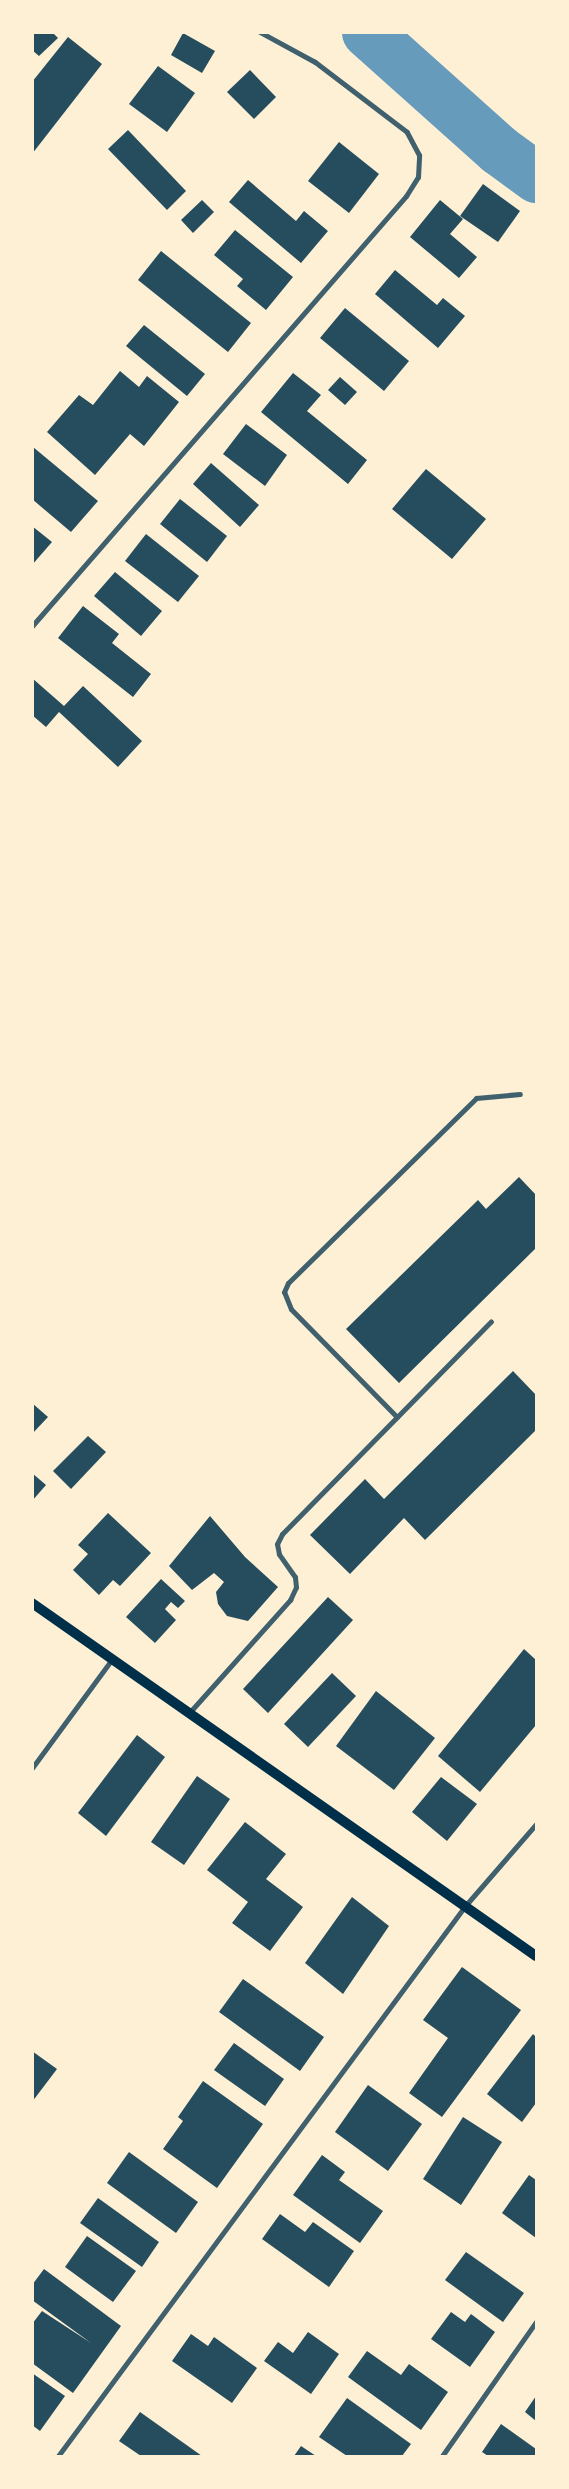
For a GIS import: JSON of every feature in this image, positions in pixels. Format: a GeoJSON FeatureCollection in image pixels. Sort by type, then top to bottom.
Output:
{"type":"FeatureCollection","features":[{"type":"Feature","properties":{"kind":"main road"},"geometry":{"type":"LineString","coordinates":[[32,1603],[536,1956]]}},
{"type":"Feature","properties":{"kind":"street"},"geometry":{"type":"LineString","coordinates":[[32,626],[406,196],[418,177],[419,155],[407,132],[315,62],[260,32]]}},
{"type":"Feature","properties":{"kind":"street"},"geometry":{"type":"LineString","coordinates":[[398,1417],[292,1309],[284,1292],[288,1283],[476,1098],[520,1094]]}},
{"type":"Feature","properties":{"kind":"street"},"geometry":{"type":"LineString","coordinates":[[189,1713],[290,1600],[296,1587],[295,1577],[279,1554],[277,1544],[282,1534],[491,1321]]}},
{"type":"Feature","properties":{"kind":"street"},"geometry":{"type":"LineString","coordinates":[[32,1768],[112,1659]]}},
{"type":"Feature","properties":{"kind":"street"},"geometry":{"type":"LineString","coordinates":[[58,2456],[465,1906],[536,1824]]}},
{"type":"Feature","properties":{"kind":"street"},"geometry":{"type":"LineString","coordinates":[[442,2456],[536,2322]]}},
{"type":"Feature","properties":{"kind":"building"},"geometry":{"type":"Polygon","coordinates":[[[34,32],[52,32],[58,38],[39,56],[32,50],[34,32]]]}},
{"type":"Feature","properties":{"kind":"building"},"geometry":{"type":"Polygon","coordinates":[[[183,33],[215,51],[202,73],[171,55],[183,33]]]}},
{"type":"Feature","properties":{"kind":"building"},"geometry":{"type":"Polygon","coordinates":[[[68,37],[102,64],[32,154],[32,82],[68,37]]]}},
{"type":"Feature","properties":{"kind":"building"},"geometry":{"type":"Polygon","coordinates":[[[158,66],[195,93],[167,132],[129,104],[158,66]]]}},
{"type":"Feature","properties":{"kind":"building"},"geometry":{"type":"Polygon","coordinates":[[[250,70],[276,97],[254,119],[227,92],[250,70]]]}},
{"type":"Feature","properties":{"kind":"building"},"geometry":{"type":"Polygon","coordinates":[[[128,130],[186,191],[167,210],[108,149],[128,130]]]}},
{"type":"Feature","properties":{"kind":"building"},"geometry":{"type":"Polygon","coordinates":[[[339,142],[379,174],[349,213],[308,181],[339,142]]]}},
{"type":"Feature","properties":{"kind":"building"},"geometry":{"type":"Polygon","coordinates":[[[248,180],[296,221],[304,211],[328,231],[301,263],[229,202],[248,180]]]}},
{"type":"Feature","properties":{"kind":"building"},"geometry":{"type":"Polygon","coordinates":[[[483,184],[520,211],[498,242],[460,216],[483,184]]]}},
{"type":"Feature","properties":{"kind":"building"},"geometry":{"type":"Polygon","coordinates":[[[202,200],[214,212],[193,233],[181,220],[202,200]]]}},
{"type":"Feature","properties":{"kind":"building"},"geometry":{"type":"Polygon","coordinates":[[[440,200],[463,219],[450,234],[477,257],[459,278],[410,237],[440,200]]]}},
{"type":"Feature","properties":{"kind":"building"},"geometry":{"type":"Polygon","coordinates":[[[235,230],[293,277],[266,310],[237,286],[243,279],[214,255],[235,230]]]}},
{"type":"Feature","properties":{"kind":"building"},"geometry":{"type":"Polygon","coordinates":[[[161,251],[251,323],[228,352],[138,280],[161,251]]]}},
{"type":"Feature","properties":{"kind":"building"},"geometry":{"type":"Polygon","coordinates":[[[395,270],[437,305],[443,298],[465,316],[438,348],[375,294],[395,270]]]}},
{"type":"Feature","properties":{"kind":"building"},"geometry":{"type":"Polygon","coordinates":[[[345,308],[409,361],[384,391],[320,338],[345,308]]]}},
{"type":"Feature","properties":{"kind":"building"},"geometry":{"type":"Polygon","coordinates":[[[144,325],[205,374],[187,396],[126,346],[144,325]]]}},
{"type":"Feature","properties":{"kind":"building"},"geometry":{"type":"Polygon","coordinates":[[[120,371],[139,387],[147,376],[179,402],[144,446],[130,434],[95,475],[47,432],[79,395],[93,405],[120,371]]]}},
{"type":"Feature","properties":{"kind":"building"},"geometry":{"type":"Polygon","coordinates":[[[293,373],[321,395],[307,411],[367,460],[348,484],[261,412],[293,373]]]}},
{"type":"Feature","properties":{"kind":"building"},"geometry":{"type":"Polygon","coordinates":[[[340,377],[357,392],[345,405],[328,390],[340,377]]]}},
{"type":"Feature","properties":{"kind":"building"},"geometry":{"type":"Polygon","coordinates":[[[246,424],[287,455],[265,486],[223,454],[246,424]]]}},
{"type":"Feature","properties":{"kind":"building"},"geometry":{"type":"Polygon","coordinates":[[[33,447],[98,501],[71,532],[32,499],[33,447]]]}},
{"type":"Feature","properties":{"kind":"building"},"geometry":{"type":"Polygon","coordinates":[[[211,463],[259,505],[240,527],[193,484],[211,463]]]}},
{"type":"Feature","properties":{"kind":"building"},"geometry":{"type":"Polygon","coordinates":[[[426,469],[486,519],[452,559],[392,509],[426,469]]]}},
{"type":"Feature","properties":{"kind":"building"},"geometry":{"type":"Polygon","coordinates":[[[180,499],[227,536],[207,562],[160,524],[180,499]]]}},
{"type":"Feature","properties":{"kind":"building"},"geometry":{"type":"Polygon","coordinates":[[[32,526],[52,542],[32,565],[32,526]]]}},
{"type":"Feature","properties":{"kind":"building"},"geometry":{"type":"Polygon","coordinates":[[[146,534],[199,576],[178,602],[125,561],[146,534]]]}},
{"type":"Feature","properties":{"kind":"building"},"geometry":{"type":"Polygon","coordinates":[[[115,572],[162,611],[141,636],[94,596],[115,572]]]}},
{"type":"Feature","properties":{"kind":"building"},"geometry":{"type":"Polygon","coordinates":[[[83,606],[119,634],[112,643],[151,674],[133,697],[58,638],[83,606]]]}},
{"type":"Feature","properties":{"kind":"building"},"geometry":{"type":"Polygon","coordinates":[[[32,678],[64,706],[83,686],[142,741],[118,767],[59,712],[46,727],[32,715],[32,678]]]}},
{"type":"Feature","properties":{"kind":"building"},"geometry":{"type":"Polygon","coordinates":[[[519,1177],[536,1195],[536,1248],[399,1383],[346,1329],[478,1200],[486,1209],[519,1177]]]}},
{"type":"Feature","properties":{"kind":"building"},"geometry":{"type":"Polygon","coordinates":[[[513,1371],[536,1395],[536,1430],[425,1540],[404,1518],[350,1574],[310,1535],[365,1479],[384,1499],[513,1371]]]}},
{"type":"Feature","properties":{"kind":"building"},"geometry":{"type":"Polygon","coordinates":[[[32,1403],[48,1417],[32,1434],[32,1403]]]}},
{"type":"Feature","properties":{"kind":"building"},"geometry":{"type":"Polygon","coordinates":[[[88,1436],[106,1452],[71,1489],[53,1471],[88,1436]]]}},
{"type":"Feature","properties":{"kind":"building"},"geometry":{"type":"Polygon","coordinates":[[[32,1473],[46,1485],[32,1501],[32,1473]]]}},
{"type":"Feature","properties":{"kind":"building"},"geometry":{"type":"Polygon","coordinates":[[[108,1513],[151,1553],[120,1586],[113,1580],[99,1595],[73,1570],[88,1554],[78,1545],[108,1513]]]}},
{"type":"Feature","properties":{"kind":"building"},"geometry":{"type":"Polygon","coordinates":[[[210,1516],[245,1557],[278,1587],[248,1621],[227,1616],[218,1604],[216,1592],[224,1582],[214,1573],[192,1590],[169,1566],[210,1516]]]}},
{"type":"Feature","properties":{"kind":"building"},"geometry":{"type":"Polygon","coordinates":[[[161,1579],[185,1601],[178,1608],[171,1602],[165,1609],[176,1620],[155,1643],[126,1617],[161,1579]]]}},
{"type":"Feature","properties":{"kind":"building"},"geometry":{"type":"Polygon","coordinates":[[[328,1597],[353,1620],[268,1713],[243,1689],[328,1597]]]}},
{"type":"Feature","properties":{"kind":"building"},"geometry":{"type":"Polygon","coordinates":[[[524,1649],[536,1660],[536,1725],[480,1792],[438,1756],[524,1649]]]}},
{"type":"Feature","properties":{"kind":"building"},"geometry":{"type":"Polygon","coordinates":[[[332,1673],[356,1696],[308,1747],[284,1724],[332,1673]]]}},
{"type":"Feature","properties":{"kind":"building"},"geometry":{"type":"Polygon","coordinates":[[[376,1691],[435,1738],[394,1790],[336,1746],[376,1691]]]}},
{"type":"Feature","properties":{"kind":"building"},"geometry":{"type":"Polygon","coordinates":[[[137,1735],[165,1757],[106,1836],[78,1813],[137,1735]]]}},
{"type":"Feature","properties":{"kind":"building"},"geometry":{"type":"Polygon","coordinates":[[[197,1776],[230,1799],[184,1865],[151,1842],[197,1776]]]}},
{"type":"Feature","properties":{"kind":"building"},"geometry":{"type":"Polygon","coordinates":[[[441,1777],[477,1804],[447,1841],[412,1812],[441,1777]]]}},
{"type":"Feature","properties":{"kind":"building"},"geometry":{"type":"Polygon","coordinates":[[[245,1822],[286,1854],[266,1879],[303,1907],[270,1951],[232,1923],[248,1902],[207,1870],[245,1822]]]}},
{"type":"Feature","properties":{"kind":"building"},"geometry":{"type":"Polygon","coordinates":[[[352,1897],[389,1926],[343,1994],[305,1963],[352,1897]]]}},
{"type":"Feature","properties":{"kind":"building"},"geometry":{"type":"Polygon","coordinates":[[[462,1967],[521,2010],[442,2117],[409,2093],[448,2038],[423,2020],[462,1967]]]}},
{"type":"Feature","properties":{"kind":"building"},"geometry":{"type":"Polygon","coordinates":[[[243,1979],[324,2037],[300,2071],[219,2012],[243,1979]]]}},
{"type":"Feature","properties":{"kind":"building"},"geometry":{"type":"Polygon","coordinates":[[[533,2034],[536,2037],[536,2103],[522,2122],[487,2094],[533,2034]]]}},
{"type":"Feature","properties":{"kind":"building"},"geometry":{"type":"Polygon","coordinates":[[[234,2043],[284,2079],[265,2106],[214,2070],[234,2043]]]}},
{"type":"Feature","properties":{"kind":"building"},"geometry":{"type":"Polygon","coordinates":[[[32,2051],[57,2069],[32,2102],[32,2051]]]}},
{"type":"Feature","properties":{"kind":"building"},"geometry":{"type":"Polygon","coordinates":[[[203,2081],[263,2124],[217,2188],[163,2149],[183,2121],[178,2117],[203,2081]]]}},
{"type":"Feature","properties":{"kind":"building"},"geometry":{"type":"Polygon","coordinates":[[[368,2085],[422,2124],[388,2171],[335,2132],[368,2085]]]}},
{"type":"Feature","properties":{"kind":"building"},"geometry":{"type":"Polygon","coordinates":[[[463,2117],[502,2142],[461,2205],[423,2179],[463,2117]]]}},
{"type":"Feature","properties":{"kind":"building"},"geometry":{"type":"Polygon","coordinates":[[[129,2152],[198,2202],[176,2233],[107,2183],[129,2152]]]}},
{"type":"Feature","properties":{"kind":"building"},"geometry":{"type":"Polygon","coordinates":[[[322,2155],[345,2172],[339,2180],[383,2211],[360,2243],[293,2195],[322,2155]]]}},
{"type":"Feature","properties":{"kind":"building"},"geometry":{"type":"Polygon","coordinates":[[[529,2175],[536,2180],[536,2238],[502,2213],[529,2175]]]}},
{"type":"Feature","properties":{"kind":"building"},"geometry":{"type":"Polygon","coordinates":[[[98,2198],[159,2242],[142,2267],[80,2223],[98,2198]]]}},
{"type":"Feature","properties":{"kind":"building"},"geometry":{"type":"Polygon","coordinates":[[[280,2214],[305,2232],[313,2222],[354,2251],[329,2287],[262,2239],[280,2214]]]}},
{"type":"Feature","properties":{"kind":"building"},"geometry":{"type":"Polygon","coordinates":[[[87,2236],[136,2271],[113,2302],[65,2267],[87,2236]]]}},
{"type":"Feature","properties":{"kind":"building"},"geometry":{"type":"Polygon","coordinates":[[[466,2252],[524,2293],[503,2322],[445,2280],[466,2252]]]}},
{"type":"Feature","properties":{"kind":"building"},"geometry":{"type":"Polygon","coordinates":[[[44,2269],[121,2326],[73,2393],[32,2363],[32,2324],[42,2311],[91,2343],[32,2300],[32,2285],[44,2269]]]}},
{"type":"Feature","properties":{"kind":"building"},"geometry":{"type":"Polygon","coordinates":[[[451,2312],[465,2322],[471,2314],[495,2332],[470,2367],[431,2339],[451,2312]]]}},
{"type":"Feature","properties":{"kind":"building"},"geometry":{"type":"Polygon","coordinates":[[[308,2332],[339,2354],[311,2394],[264,2361],[278,2342],[293,2353],[308,2332]]]}},
{"type":"Feature","properties":{"kind":"building"},"geometry":{"type":"Polygon","coordinates":[[[191,2334],[208,2346],[214,2337],[257,2368],[232,2403],[172,2361],[191,2334]]]}},
{"type":"Feature","properties":{"kind":"building"},"geometry":{"type":"Polygon","coordinates":[[[367,2351],[401,2375],[409,2364],[448,2392],[421,2430],[348,2377],[367,2351]]]}},
{"type":"Feature","properties":{"kind":"building"},"geometry":{"type":"Polygon","coordinates":[[[32,2373],[65,2396],[40,2431],[32,2425],[32,2373]]]}},
{"type":"Feature","properties":{"kind":"building"},"geometry":{"type":"Polygon","coordinates":[[[536,2396],[536,2421],[525,2412],[536,2396]]]}},
{"type":"Feature","properties":{"kind":"building"},"geometry":{"type":"Polygon","coordinates":[[[347,2398],[411,2444],[402,2456],[347,2456],[319,2437],[347,2398]]]}},
{"type":"Feature","properties":{"kind":"building"},"geometry":{"type":"Polygon","coordinates":[[[140,2412],[202,2456],[141,2456],[119,2441],[140,2412]]]}},
{"type":"Feature","properties":{"kind":"building"},"geometry":{"type":"Polygon","coordinates":[[[501,2424],[536,2449],[536,2456],[488,2456],[482,2452],[501,2424]]]}},
{"type":"Feature","properties":{"kind":"building"},"geometry":{"type":"Polygon","coordinates":[[[301,2446],[316,2456],[294,2456],[301,2446]]]}},
{"type":"Feature","properties":{"kind":"waterway"},"geometry":{"type":"LineString","coordinates":[[367,32],[499,150],[536,177]]}}]}
